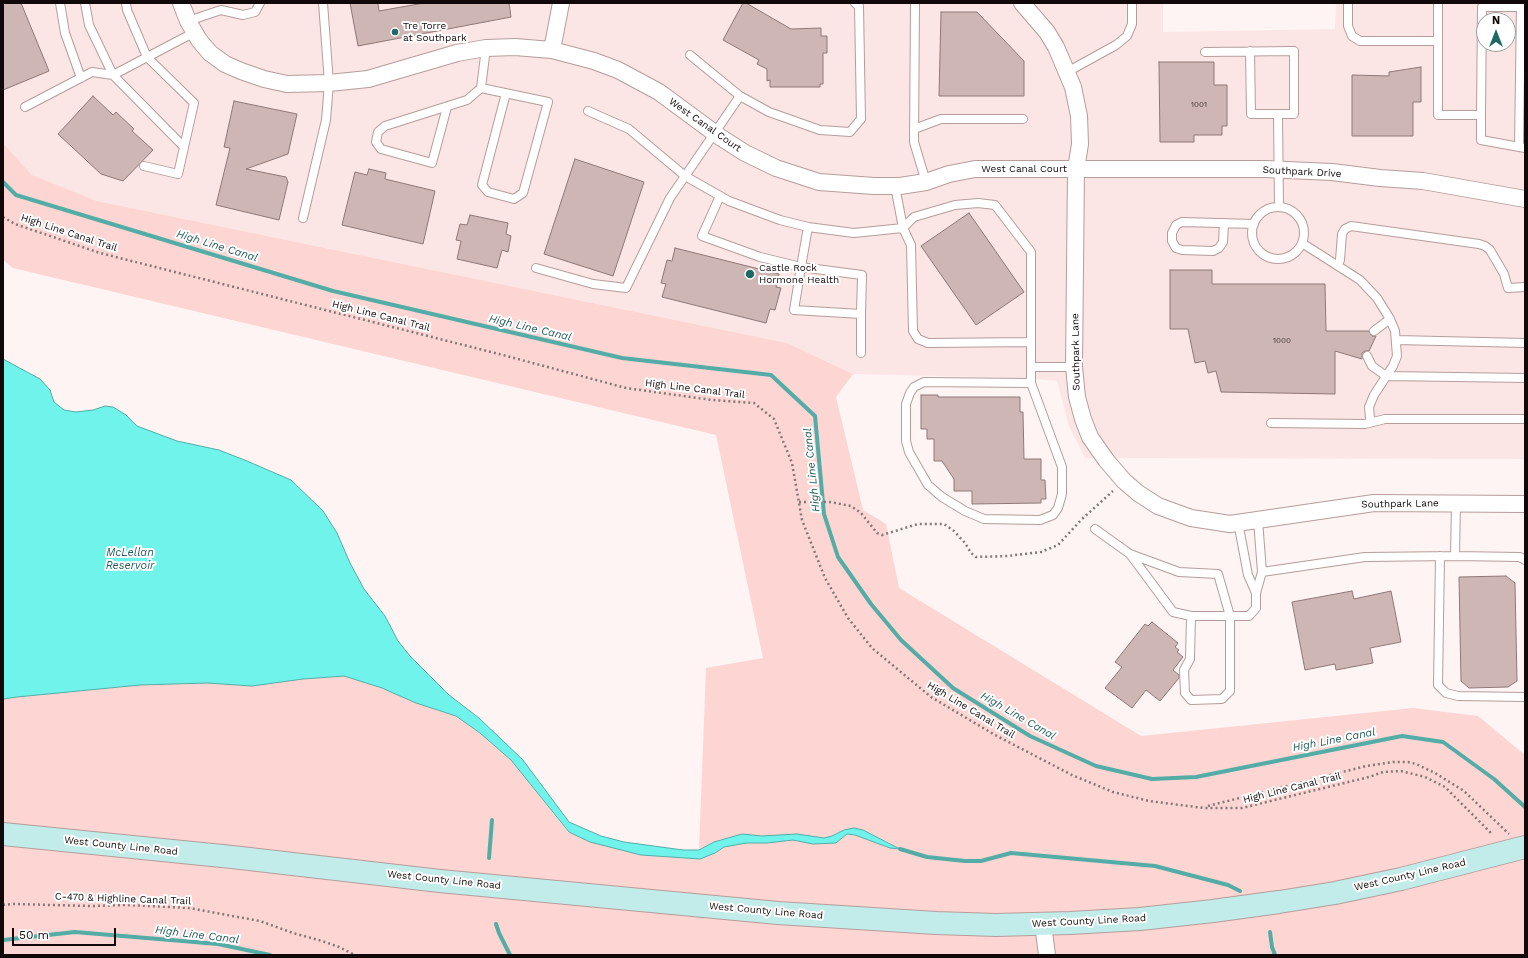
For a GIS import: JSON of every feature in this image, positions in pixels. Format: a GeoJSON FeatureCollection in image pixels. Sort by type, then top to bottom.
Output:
{"type":"FeatureCollection","features":[{"type":"Feature","properties":{"kind":"main road","name":"West County Line Road"},"geometry":{"type":"LineString","coordinates":[[3,834],[448,881],[778,913],[936,923],[996,925],[1140,919],[1213,911],[1314,896],[1401,879],[1524,847]]}},
{"type":"Feature","properties":{"kind":"street","name":"West Canal Court"},"geometry":{"type":"LineString","coordinates":[[181,3],[191,27],[210,53],[225,64],[241,71],[264,79],[287,84],[329,83],[368,79],[457,53],[486,48],[515,47],[552,50],[594,61],[638,79],[659,92],[715,134],[758,159],[776,168],[799,176],[826,182],[874,186],[895,186],[926,182],[950,174],[974,169],[1076,169]]}},
{"type":"Feature","properties":{"kind":"street"},"geometry":{"type":"LineString","coordinates":[[552,50],[561,3]]}},
{"type":"Feature","properties":{"kind":"street","name":"Southpark Lane"},"geometry":{"type":"LineString","coordinates":[[1022,3],[1047,32],[1056,46],[1072,87],[1079,116],[1080,144],[1076,169],[1074,367],[1077,397],[1090,437],[1106,460],[1124,481],[1138,494],[1158,506],[1191,518],[1230,524],[1374,503],[1525,504]]}},
{"type":"Feature","properties":{"kind":"street","name":"Southpark Drive"},"geometry":{"type":"LineString","coordinates":[[1076,169],[1279,170],[1332,172],[1423,182],[1525,199]]}},
{"type":"Feature","properties":{"kind":"street"},"geometry":{"type":"LineString","coordinates":[[1043,924],[1047,955]]}},
{"type":"Feature","properties":{"kind":"lane"},"geometry":{"type":"LineString","coordinates":[[60,3],[65,33],[81,78]]}},
{"type":"Feature","properties":{"kind":"lane"},"geometry":{"type":"LineString","coordinates":[[85,3],[89,25],[113,75],[184,147]]}},
{"type":"Feature","properties":{"kind":"lane"},"geometry":{"type":"LineString","coordinates":[[126,3],[127,10],[147,57],[194,103],[178,174],[144,166]]}},
{"type":"Feature","properties":{"kind":"lane"},"geometry":{"type":"LineString","coordinates":[[25,107],[92,72],[113,75],[147,57],[191,27],[221,10],[243,15],[249,14],[255,12],[260,3]]}},
{"type":"Feature","properties":{"kind":"lane"},"geometry":{"type":"LineString","coordinates":[[303,218],[326,120],[329,83],[323,3]]}},
{"type":"Feature","properties":{"kind":"lane"},"geometry":{"type":"LineString","coordinates":[[690,55],[740,96],[769,112],[820,130],[850,132],[861,119],[859,6],[855,3]]}},
{"type":"Feature","properties":{"kind":"lane"},"geometry":{"type":"LineString","coordinates":[[915,3],[914,142],[926,182]]}},
{"type":"Feature","properties":{"kind":"lane"},"geometry":{"type":"LineString","coordinates":[[1067,72],[1116,45],[1127,36],[1132,24],[1132,3]]}},
{"type":"Feature","properties":{"kind":"lane"},"geometry":{"type":"LineString","coordinates":[[1348,3],[1348,26],[1352,36],[1360,41],[1438,41]]}},
{"type":"Feature","properties":{"kind":"lane"},"geometry":{"type":"LineString","coordinates":[[1438,3],[1438,115],[1481,115]]}},
{"type":"Feature","properties":{"kind":"lane"},"geometry":{"type":"LineString","coordinates":[[1522,6],[1522,148],[1481,140],[1481,115],[1482,7],[1522,6]]}},
{"type":"Feature","properties":{"kind":"lane"},"geometry":{"type":"LineString","coordinates":[[447,107],[432,162],[380,149],[376,142],[378,132],[385,126],[467,100],[481,88],[486,48]]}},
{"type":"Feature","properties":{"kind":"lane"},"geometry":{"type":"LineString","coordinates":[[1205,52],[1250,51],[1294,51],[1294,114],[1251,114],[1250,51]]}},
{"type":"Feature","properties":{"kind":"lane"},"geometry":{"type":"LineString","coordinates":[[481,88],[506,93],[548,102],[523,193],[514,199],[488,192],[482,184],[506,93]]}},
{"type":"Feature","properties":{"kind":"lane"},"geometry":{"type":"LineString","coordinates":[[536,268],[593,284],[626,288],[670,198],[740,96]]}},
{"type":"Feature","properties":{"kind":"lane"},"geometry":{"type":"LineString","coordinates":[[588,111],[629,129],[685,176],[720,196],[780,220],[808,227],[854,233],[903,228],[914,217],[955,205],[978,203],[994,205],[1031,252],[1031,383],[1062,467],[1062,494],[1058,508],[1053,515],[1040,520],[984,519],[965,511],[942,497],[928,485],[909,452],[906,441],[906,404],[910,393],[914,387],[924,382],[1031,383]]}},
{"type":"Feature","properties":{"kind":"lane"},"geometry":{"type":"LineString","coordinates":[[1278,114],[1279,207]]}},
{"type":"Feature","properties":{"kind":"lane"},"geometry":{"type":"LineString","coordinates":[[914,129],[940,119],[1023,119]]}},
{"type":"Feature","properties":{"kind":"lane"},"geometry":{"type":"LineString","coordinates":[[895,186],[903,228],[911,245],[913,331],[918,339],[928,343],[1031,342]]}},
{"type":"Feature","properties":{"kind":"lane"},"geometry":{"type":"LineString","coordinates":[[720,196],[702,236],[760,257],[801,268],[862,275],[861,353]]}},
{"type":"Feature","properties":{"kind":"lane"},"geometry":{"type":"LineString","coordinates":[[1279,207],[1287,208],[1295,212],[1304,227],[1302,243],[1297,251],[1282,259],[1264,255],[1258,249],[1252,233],[1254,224],[1264,211],[1279,207]]}},
{"type":"Feature","properties":{"kind":"lane"},"geometry":{"type":"LineString","coordinates":[[1224,223],[1224,242],[1219,248],[1213,251],[1182,250],[1176,248],[1172,241],[1172,233],[1176,225],[1182,222],[1224,223],[1254,224]]}},
{"type":"Feature","properties":{"kind":"lane"},"geometry":{"type":"LineString","coordinates":[[1338,265],[1340,260],[1342,234],[1345,229],[1351,226],[1485,246],[1490,250],[1504,274],[1508,288],[1525,287]]}},
{"type":"Feature","properties":{"kind":"lane"},"geometry":{"type":"LineString","coordinates":[[808,227],[794,310],[861,314]]}},
{"type":"Feature","properties":{"kind":"lane"},"geometry":{"type":"LineString","coordinates":[[1302,243],[1360,280],[1377,298],[1395,332],[1397,340],[1397,356],[1393,366],[1374,395],[1369,407],[1370,418],[1373,422]]}},
{"type":"Feature","properties":{"kind":"lane"},"geometry":{"type":"LineString","coordinates":[[1374,330],[1390,320]]}},
{"type":"Feature","properties":{"kind":"lane"},"geometry":{"type":"LineString","coordinates":[[1397,340],[1525,343]]}},
{"type":"Feature","properties":{"kind":"lane"},"geometry":{"type":"LineString","coordinates":[[1367,356],[1372,366],[1386,376],[1525,378]]}},
{"type":"Feature","properties":{"kind":"lane"},"geometry":{"type":"LineString","coordinates":[[1031,367],[1074,367]]}},
{"type":"Feature","properties":{"kind":"lane"},"geometry":{"type":"LineString","coordinates":[[1271,423],[1365,424],[1385,419],[1525,419]]}},
{"type":"Feature","properties":{"kind":"lane"},"geometry":{"type":"LineString","coordinates":[[1455,556],[1456,503]]}},
{"type":"Feature","properties":{"kind":"lane"},"geometry":{"type":"LineString","coordinates":[[1130,554],[1172,612],[1191,616],[1248,616],[1256,608],[1256,593],[1262,572],[1258,520]]}},
{"type":"Feature","properties":{"kind":"lane"},"geometry":{"type":"LineString","coordinates":[[1238,522],[1248,575],[1256,593]]}},
{"type":"Feature","properties":{"kind":"lane"},"geometry":{"type":"LineString","coordinates":[[1095,529],[1130,554],[1179,572],[1218,574],[1230,616],[1230,691],[1222,699],[1191,700],[1185,693],[1184,670],[1190,659],[1191,616]]}},
{"type":"Feature","properties":{"kind":"lane"},"geometry":{"type":"LineString","coordinates":[[1440,556],[1438,685],[1446,693],[1458,696],[1525,697]]}},
{"type":"Feature","properties":{"kind":"lane"},"geometry":{"type":"LineString","coordinates":[[1262,572],[1366,558],[1455,556],[1520,557],[1525,560]]}},
{"type":"Feature","properties":{"kind":"path","name":"High Line Canal Trail"},"geometry":{"type":"LineString","coordinates":[[3,217],[15,224],[100,253],[495,353],[626,388],[712,400],[754,403],[774,419],[792,463],[802,520],[825,578],[848,618],[872,648],[930,697],[995,735],[1072,775],[1113,792],[1148,801],[1204,808],[1242,808],[1369,777],[1383,772],[1401,770],[1445,787],[1492,834]]}},
{"type":"Feature","properties":{"kind":"path"},"geometry":{"type":"LineString","coordinates":[[799,502],[830,502]]}},
{"type":"Feature","properties":{"kind":"path"},"geometry":{"type":"LineString","coordinates":[[1204,808],[1366,766],[1393,762],[1408,762],[1435,773],[1464,791],[1524,847]]}},
{"type":"Feature","properties":{"kind":"path","name":"C-470 & Highline Canal Trail"},"geometry":{"type":"LineString","coordinates":[[3,905],[189,908],[260,921],[339,947],[355,955]]}},
{"type":"Feature","properties":{"kind":"shaded area"},"geometry":{"type":"Polygon","coordinates":[[[3,3],[1163,3],[1163,32],[1335,29],[1336,3],[1525,3],[1525,459],[1085,458],[1069,426],[1057,381],[1026,378],[853,374],[787,343],[97,201],[32,175],[3,143],[3,3]]]}},
{"type":"Feature","properties":{"kind":"shaded area"},"geometry":{"type":"Polygon","coordinates":[[[3,143],[32,175],[97,201],[787,343],[853,374],[836,397],[863,510],[886,524],[899,588],[1141,736],[1413,708],[1478,716],[1525,755],[1525,955],[3,955],[3,699],[17,697],[140,685],[207,683],[252,686],[303,679],[344,676],[382,688],[416,703],[455,716],[480,733],[511,760],[568,832],[641,855],[700,859],[715,853],[724,847],[746,843],[767,843],[793,840],[813,844],[835,843],[847,834],[855,835],[890,848],[892,844],[863,830],[854,828],[844,830],[824,838],[797,834],[762,836],[742,834],[714,842],[699,850],[706,668],[763,658],[716,435],[13,268],[3,260],[3,143]]]}},
{"type":"Feature","properties":{"kind":"water","name":"McLellan Reservoir"},"geometry":{"type":"Polygon","coordinates":[[[3,359],[40,379],[50,390],[54,402],[64,410],[76,412],[93,410],[105,406],[113,407],[126,415],[137,426],[177,441],[219,450],[291,480],[323,511],[337,533],[350,563],[364,589],[385,616],[398,641],[410,656],[449,695],[479,718],[523,760],[569,822],[601,836],[624,842],[683,850],[699,850],[714,842],[742,834],[762,836],[797,834],[824,838],[844,830],[854,828],[863,830],[900,849],[890,848],[855,835],[847,834],[836,843],[813,844],[793,840],[767,843],[746,843],[724,847],[715,853],[700,859],[641,855],[590,842],[569,832],[511,760],[480,733],[456,716],[416,703],[382,688],[344,676],[303,679],[252,686],[207,683],[140,685],[3,699],[3,359]]]}},
{"type":"Feature","properties":{"kind":"building"},"geometry":{"type":"Polygon","coordinates":[[[3,3],[21,3],[49,71],[3,90],[3,3]]]}},
{"type":"Feature","properties":{"kind":"building","name":"Tre Torre at Southpark"},"geometry":{"type":"Polygon","coordinates":[[[350,3],[378,3],[379,11],[424,3],[509,3],[511,17],[358,46],[350,3]]]}},
{"type":"Feature","properties":{"kind":"building"},"geometry":{"type":"Polygon","coordinates":[[[743,3],[746,3],[791,29],[821,28],[821,36],[827,36],[827,53],[823,53],[823,84],[820,84],[820,87],[770,87],[770,80],[767,81],[767,69],[757,64],[759,60],[723,40],[743,3]]]}},
{"type":"Feature","properties":{"kind":"building"},"geometry":{"type":"Polygon","coordinates":[[[941,12],[977,12],[1024,61],[1024,96],[939,96],[941,12]]]}},
{"type":"Feature","properties":{"kind":"building"},"geometry":{"type":"Polygon","coordinates":[[[1159,62],[1214,62],[1214,85],[1227,85],[1227,126],[1222,126],[1222,135],[1194,135],[1194,142],[1160,142],[1159,62]]]}},
{"type":"Feature","properties":{"kind":"building"},"geometry":{"type":"Polygon","coordinates":[[[1421,67],[1421,102],[1413,102],[1413,136],[1352,136],[1352,75],[1389,76],[1389,72],[1421,67]]]}},
{"type":"Feature","properties":{"kind":"building"},"geometry":{"type":"Polygon","coordinates":[[[93,96],[113,115],[116,112],[134,129],[132,131],[153,150],[123,181],[101,174],[58,134],[93,96]]]}},
{"type":"Feature","properties":{"kind":"building"},"geometry":{"type":"Polygon","coordinates":[[[234,101],[297,114],[288,154],[246,169],[286,177],[288,182],[279,220],[216,205],[230,148],[224,147],[234,101]]]}},
{"type":"Feature","properties":{"kind":"building"},"geometry":{"type":"Polygon","coordinates":[[[575,159],[644,182],[613,276],[544,254],[575,159]]]}},
{"type":"Feature","properties":{"kind":"building"},"geometry":{"type":"Polygon","coordinates":[[[369,169],[386,173],[385,179],[435,191],[423,244],[342,225],[355,172],[367,175],[369,169]]]}},
{"type":"Feature","properties":{"kind":"building"},"geometry":{"type":"Polygon","coordinates":[[[969,213],[1024,292],[976,325],[921,246],[969,213]]]}},
{"type":"Feature","properties":{"kind":"building"},"geometry":{"type":"Polygon","coordinates":[[[470,215],[508,223],[506,234],[511,236],[508,252],[502,250],[497,268],[457,259],[461,241],[456,240],[460,224],[467,225],[470,215]]]}},
{"type":"Feature","properties":{"kind":"building"},"geometry":{"type":"Polygon","coordinates":[[[675,248],[779,274],[776,287],[781,288],[775,310],[770,309],[766,323],[662,297],[666,284],[661,283],[667,260],[672,261],[675,248]]]}},
{"type":"Feature","properties":{"kind":"building"},"geometry":{"type":"Polygon","coordinates":[[[1170,270],[1212,270],[1212,284],[1325,284],[1326,331],[1369,331],[1372,336],[1376,336],[1369,351],[1362,353],[1362,359],[1335,351],[1335,394],[1221,392],[1216,371],[1208,373],[1205,361],[1195,363],[1188,329],[1170,329],[1170,270]]]}},
{"type":"Feature","properties":{"kind":"building"},"geometry":{"type":"Polygon","coordinates":[[[921,395],[938,395],[938,397],[1020,397],[1020,412],[1023,412],[1024,459],[1041,459],[1041,480],[1045,480],[1046,499],[1041,499],[1041,503],[972,504],[972,491],[954,491],[954,479],[942,461],[934,461],[934,439],[927,439],[927,429],[921,429],[921,395]]]}},
{"type":"Feature","properties":{"kind":"building"},"geometry":{"type":"Polygon","coordinates":[[[1506,576],[1515,583],[1517,681],[1508,687],[1469,688],[1461,681],[1459,577],[1506,576]]]}},
{"type":"Feature","properties":{"kind":"building"},"geometry":{"type":"Polygon","coordinates":[[[1352,591],[1354,599],[1391,591],[1401,642],[1370,648],[1373,663],[1336,670],[1335,664],[1305,670],[1292,602],[1352,591]]]}},
{"type":"Feature","properties":{"kind":"building"},"geometry":{"type":"Polygon","coordinates":[[[1152,622],[1178,643],[1175,647],[1179,650],[1177,652],[1183,657],[1173,670],[1179,675],[1179,678],[1160,701],[1146,690],[1132,708],[1105,688],[1122,667],[1115,662],[1145,624],[1148,626],[1152,622]]]}},
{"type":"Feature","properties":{"kind":"waterway","name":"High Line Canal"},"geometry":{"type":"LineString","coordinates":[[3,182],[16,195],[333,291],[622,358],[771,375],[815,416],[824,514],[838,557],[871,604],[901,640],[953,688],[1030,736],[1096,766],[1152,779],[1196,777],[1402,736],[1443,742],[1494,779],[1525,807]]}},
{"type":"Feature","properties":{"kind":"waterway"},"geometry":{"type":"LineString","coordinates":[[489,858],[492,820]]}},
{"type":"Feature","properties":{"kind":"waterway"},"geometry":{"type":"LineString","coordinates":[[900,849],[927,857],[965,861],[981,861],[1011,853],[1155,866],[1228,885],[1240,891]]}},
{"type":"Feature","properties":{"kind":"waterway"},"geometry":{"type":"LineString","coordinates":[[496,924],[510,955]]}},
{"type":"Feature","properties":{"kind":"waterway","name":"High Line Canal"},"geometry":{"type":"LineString","coordinates":[[3,940],[75,932],[218,944],[270,955]]}},
{"type":"Feature","properties":{"kind":"waterway"},"geometry":{"type":"LineString","coordinates":[[1270,932],[1272,947],[1275,955]]}},
{"type":"Feature","properties":{"kind":"place","name":"Tre Torre at Southpark"},"geometry":{"type":"Point","coordinates":[395,32]}},
{"type":"Feature","properties":{"kind":"place","name":"Castle Rock Hormone Health"},"geometry":{"type":"Point","coordinates":[750,274]}}]}
